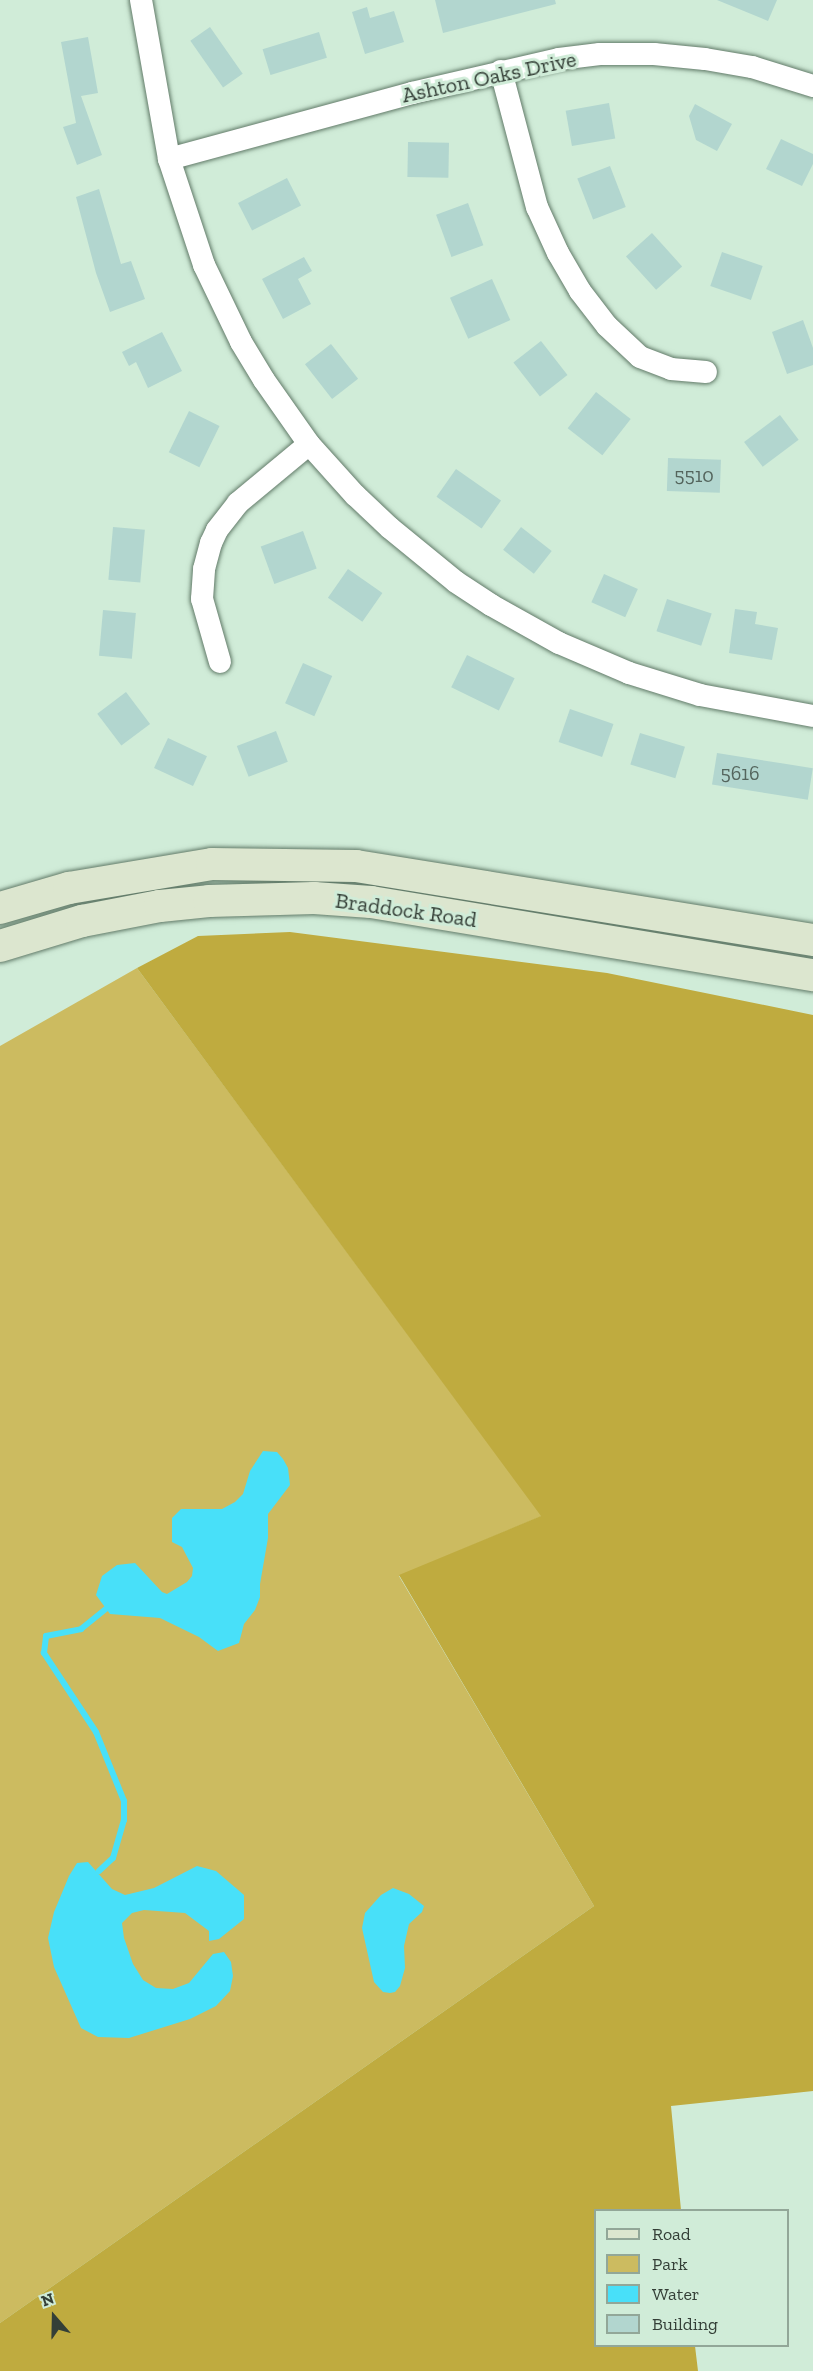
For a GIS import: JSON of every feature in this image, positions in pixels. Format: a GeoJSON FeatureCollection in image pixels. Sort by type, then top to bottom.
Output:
{"type":"FeatureCollection","features":[{"type":"Feature","properties":{"kind":"main road","name":"Braddock Road"},"geometry":{"type":"LineString","coordinates":[[0,908],[69,888],[139,874],[212,864],[310,864],[356,866],[425,876],[813,940]]}},
{"type":"Feature","properties":{"kind":"main road","name":"Braddock Road"},"geometry":{"type":"LineString","coordinates":[[0,946],[82,921],[160,906],[209,901],[314,898],[371,902],[813,975]]}},
{"type":"Feature","properties":{"kind":"street"},"geometry":{"type":"LineString","coordinates":[[141,0],[169,159],[189,225],[220,302],[264,380],[309,444],[356,495],[424,557],[491,605],[560,643],[629,673],[700,695],[813,716]]}},
{"type":"Feature","properties":{"kind":"street","name":"Ashton Oaks Drive"},"geometry":{"type":"LineString","coordinates":[[169,159],[501,71],[559,59],[600,54],[654,54],[705,58],[752,67],[813,86]]}},
{"type":"Feature","properties":{"kind":"street"},"geometry":{"type":"LineString","coordinates":[[501,71],[537,207],[558,253],[580,291],[607,326],[640,357],[671,369],[706,372]]}},
{"type":"Feature","properties":{"kind":"street"},"geometry":{"type":"LineString","coordinates":[[220,662],[202,599],[204,569],[211,543],[238,502],[309,444]]}},
{"type":"Feature","properties":{"kind":"green space"},"geometry":{"type":"Polygon","coordinates":[[[137,968],[542,1516],[399,1576],[594,1906],[0,2323],[0,1046],[137,968]]]}},
{"type":"Feature","properties":{"kind":"shaded area"},"geometry":{"type":"Polygon","coordinates":[[[290,932],[607,973],[813,1015],[813,2091],[671,2106],[681,2209],[594,2209],[594,2347],[695,2347],[698,2371],[0,2371],[0,2323],[594,1906],[399,1575],[541,1516],[137,968],[198,936],[290,932]]]}},
{"type":"Feature","properties":{"kind":"water"},"geometry":{"type":"Polygon","coordinates":[[[263,1451],[277,1452],[283,1459],[288,1468],[290,1485],[268,1514],[268,1538],[260,1597],[255,1610],[244,1624],[239,1643],[218,1651],[199,1637],[160,1618],[110,1614],[96,1595],[102,1576],[117,1565],[135,1563],[162,1592],[167,1594],[187,1582],[192,1576],[193,1568],[182,1547],[172,1542],[172,1518],[181,1509],[222,1509],[235,1502],[243,1494],[250,1471],[263,1451]]]}},
{"type":"Feature","properties":{"kind":"water"},"geometry":{"type":"Polygon","coordinates":[[[88,1862],[112,1889],[125,1895],[154,1888],[197,1866],[216,1871],[244,1895],[244,1919],[219,1939],[209,1941],[209,1931],[185,1913],[144,1910],[132,1913],[122,1923],[124,1938],[133,1964],[143,1980],[156,1988],[173,1989],[189,1983],[213,1954],[224,1952],[231,1962],[233,1976],[230,1991],[216,2006],[190,2019],[129,2038],[98,2037],[81,2028],[54,1967],[48,1938],[54,1912],[69,1876],[77,1863],[88,1862]]]}},
{"type":"Feature","properties":{"kind":"water"},"geometry":{"type":"Polygon","coordinates":[[[393,1888],[409,1894],[424,1906],[422,1912],[409,1924],[404,1946],[405,1968],[400,1986],[395,1992],[390,1993],[383,1992],[374,1982],[362,1928],[365,1913],[381,1895],[393,1888]]]}},
{"type":"Feature","properties":{"kind":"building"},"geometry":{"type":"Polygon","coordinates":[[[435,0],[555,0],[556,4],[443,33],[435,0]]]}},
{"type":"Feature","properties":{"kind":"building"},"geometry":{"type":"Polygon","coordinates":[[[717,0],[777,0],[768,21],[717,0]]]}},
{"type":"Feature","properties":{"kind":"building"},"geometry":{"type":"Polygon","coordinates":[[[367,7],[370,18],[394,11],[404,42],[365,54],[352,12],[367,7]]]}},
{"type":"Feature","properties":{"kind":"building"},"geometry":{"type":"Polygon","coordinates":[[[210,27],[243,74],[223,87],[190,41],[210,27]]]}},
{"type":"Feature","properties":{"kind":"building"},"geometry":{"type":"Polygon","coordinates":[[[319,32],[327,58],[270,75],[263,49],[319,32]]]}},
{"type":"Feature","properties":{"kind":"building"},"geometry":{"type":"Polygon","coordinates":[[[88,37],[98,93],[81,96],[102,155],[77,165],[63,127],[76,123],[61,42],[88,37]]]}},
{"type":"Feature","properties":{"kind":"building"},"geometry":{"type":"Polygon","coordinates":[[[609,103],[615,138],[572,146],[566,111],[609,103]]]}},
{"type":"Feature","properties":{"kind":"building"},"geometry":{"type":"Polygon","coordinates":[[[695,104],[732,124],[717,151],[696,140],[689,116],[695,104]]]}},
{"type":"Feature","properties":{"kind":"building"},"geometry":{"type":"Polygon","coordinates":[[[781,139],[813,154],[813,164],[802,186],[766,169],[781,139]]]}},
{"type":"Feature","properties":{"kind":"building"},"geometry":{"type":"Polygon","coordinates":[[[408,142],[449,143],[448,178],[407,177],[408,142]]]}},
{"type":"Feature","properties":{"kind":"building"},"geometry":{"type":"Polygon","coordinates":[[[610,166],[626,207],[593,220],[577,179],[610,166]]]}},
{"type":"Feature","properties":{"kind":"building"},"geometry":{"type":"Polygon","coordinates":[[[287,178],[301,206],[252,231],[238,203],[287,178]]]}},
{"type":"Feature","properties":{"kind":"building"},"geometry":{"type":"Polygon","coordinates":[[[99,189],[121,264],[131,261],[145,299],[110,312],[96,273],[76,197],[99,189]]]}},
{"type":"Feature","properties":{"kind":"building"},"geometry":{"type":"Polygon","coordinates":[[[468,203],[483,245],[451,257],[436,215],[468,203]]]}},
{"type":"Feature","properties":{"kind":"building"},"geometry":{"type":"Polygon","coordinates":[[[652,233],[682,266],[656,290],[626,256],[652,233]]]}},
{"type":"Feature","properties":{"kind":"building"},"geometry":{"type":"Polygon","coordinates":[[[722,252],[763,266],[751,300],[710,286],[722,252]]]}},
{"type":"Feature","properties":{"kind":"building"},"geometry":{"type":"Polygon","coordinates":[[[304,257],[312,271],[298,279],[311,304],[283,319],[262,279],[304,257]]]}},
{"type":"Feature","properties":{"kind":"building"},"geometry":{"type":"Polygon","coordinates":[[[492,279],[510,320],[468,339],[450,298],[492,279]]]}},
{"type":"Feature","properties":{"kind":"building"},"geometry":{"type":"Polygon","coordinates":[[[803,320],[813,348],[813,365],[787,374],[772,332],[803,320]]]}},
{"type":"Feature","properties":{"kind":"building"},"geometry":{"type":"Polygon","coordinates":[[[162,332],[182,371],[148,388],[136,362],[129,366],[122,352],[162,332]]]}},
{"type":"Feature","properties":{"kind":"building"},"geometry":{"type":"Polygon","coordinates":[[[541,341],[567,375],[540,396],[513,363],[541,341]]]}},
{"type":"Feature","properties":{"kind":"building"},"geometry":{"type":"Polygon","coordinates":[[[331,344],[358,379],[332,399],[305,364],[331,344]]]}},
{"type":"Feature","properties":{"kind":"building"},"geometry":{"type":"Polygon","coordinates":[[[596,392],[631,419],[602,455],[568,428],[596,392]]]}},
{"type":"Feature","properties":{"kind":"building"},"geometry":{"type":"Polygon","coordinates":[[[189,411],[220,426],[199,467],[169,452],[189,411]]]}},
{"type":"Feature","properties":{"kind":"building"},"geometry":{"type":"Polygon","coordinates":[[[780,415],[799,440],[763,467],[744,442],[780,415]]]}},
{"type":"Feature","properties":{"kind":"building"},"geometry":{"type":"Polygon","coordinates":[[[668,458],[721,460],[720,493],[667,491],[668,458]]]}},
{"type":"Feature","properties":{"kind":"building"},"geometry":{"type":"Polygon","coordinates":[[[456,469],[501,501],[482,528],[436,497],[456,469]]]}},
{"type":"Feature","properties":{"kind":"building"},"geometry":{"type":"Polygon","coordinates":[[[113,527],[145,530],[140,583],[108,580],[113,527]]]}},
{"type":"Feature","properties":{"kind":"building"},"geometry":{"type":"Polygon","coordinates":[[[521,527],[552,551],[534,574],[503,550],[521,527]]]}},
{"type":"Feature","properties":{"kind":"building"},"geometry":{"type":"Polygon","coordinates":[[[303,531],[317,569],[274,584],[261,546],[303,531]]]}},
{"type":"Feature","properties":{"kind":"building"},"geometry":{"type":"Polygon","coordinates":[[[348,569],[382,593],[362,622],[328,598],[348,569]]]}},
{"type":"Feature","properties":{"kind":"building"},"geometry":{"type":"Polygon","coordinates":[[[604,574],[638,589],[625,617],[591,602],[604,574]]]}},
{"type":"Feature","properties":{"kind":"building"},"geometry":{"type":"Polygon","coordinates":[[[667,599],[712,614],[701,646],[656,631],[667,599]]]}},
{"type":"Feature","properties":{"kind":"building"},"geometry":{"type":"Polygon","coordinates":[[[735,609],[757,612],[755,624],[778,628],[772,660],[729,653],[735,609]]]}},
{"type":"Feature","properties":{"kind":"building"},"geometry":{"type":"Polygon","coordinates":[[[103,610],[136,613],[132,659],[99,656],[103,610]]]}},
{"type":"Feature","properties":{"kind":"building"},"geometry":{"type":"Polygon","coordinates":[[[467,655],[515,678],[499,711],[451,687],[467,655]]]}},
{"type":"Feature","properties":{"kind":"building"},"geometry":{"type":"Polygon","coordinates":[[[303,663],[332,676],[314,716],[285,703],[303,663]]]}},
{"type":"Feature","properties":{"kind":"building"},"geometry":{"type":"Polygon","coordinates":[[[126,692],[150,724],[121,746],[97,714],[126,692]]]}},
{"type":"Feature","properties":{"kind":"building"},"geometry":{"type":"Polygon","coordinates":[[[570,709],[613,724],[602,757],[559,742],[570,709]]]}},
{"type":"Feature","properties":{"kind":"building"},"geometry":{"type":"Polygon","coordinates":[[[276,731],[288,762],[249,777],[237,746],[276,731]]]}},
{"type":"Feature","properties":{"kind":"building"},"geometry":{"type":"Polygon","coordinates":[[[640,733],[685,747],[675,778],[630,765],[640,733]]]}},
{"type":"Feature","properties":{"kind":"building"},"geometry":{"type":"Polygon","coordinates":[[[168,738],[207,756],[193,786],[154,768],[168,738]]]}},
{"type":"Feature","properties":{"kind":"building"},"geometry":{"type":"Polygon","coordinates":[[[717,753],[813,768],[808,800],[712,785],[717,753]]]}},
{"type":"Feature","properties":{"kind":"waterway"},"geometry":{"type":"LineString","coordinates":[[99,1871],[113,1858],[124,1820],[124,1801],[96,1732],[44,1653],[46,1636],[81,1629],[107,1608]]}}]}
